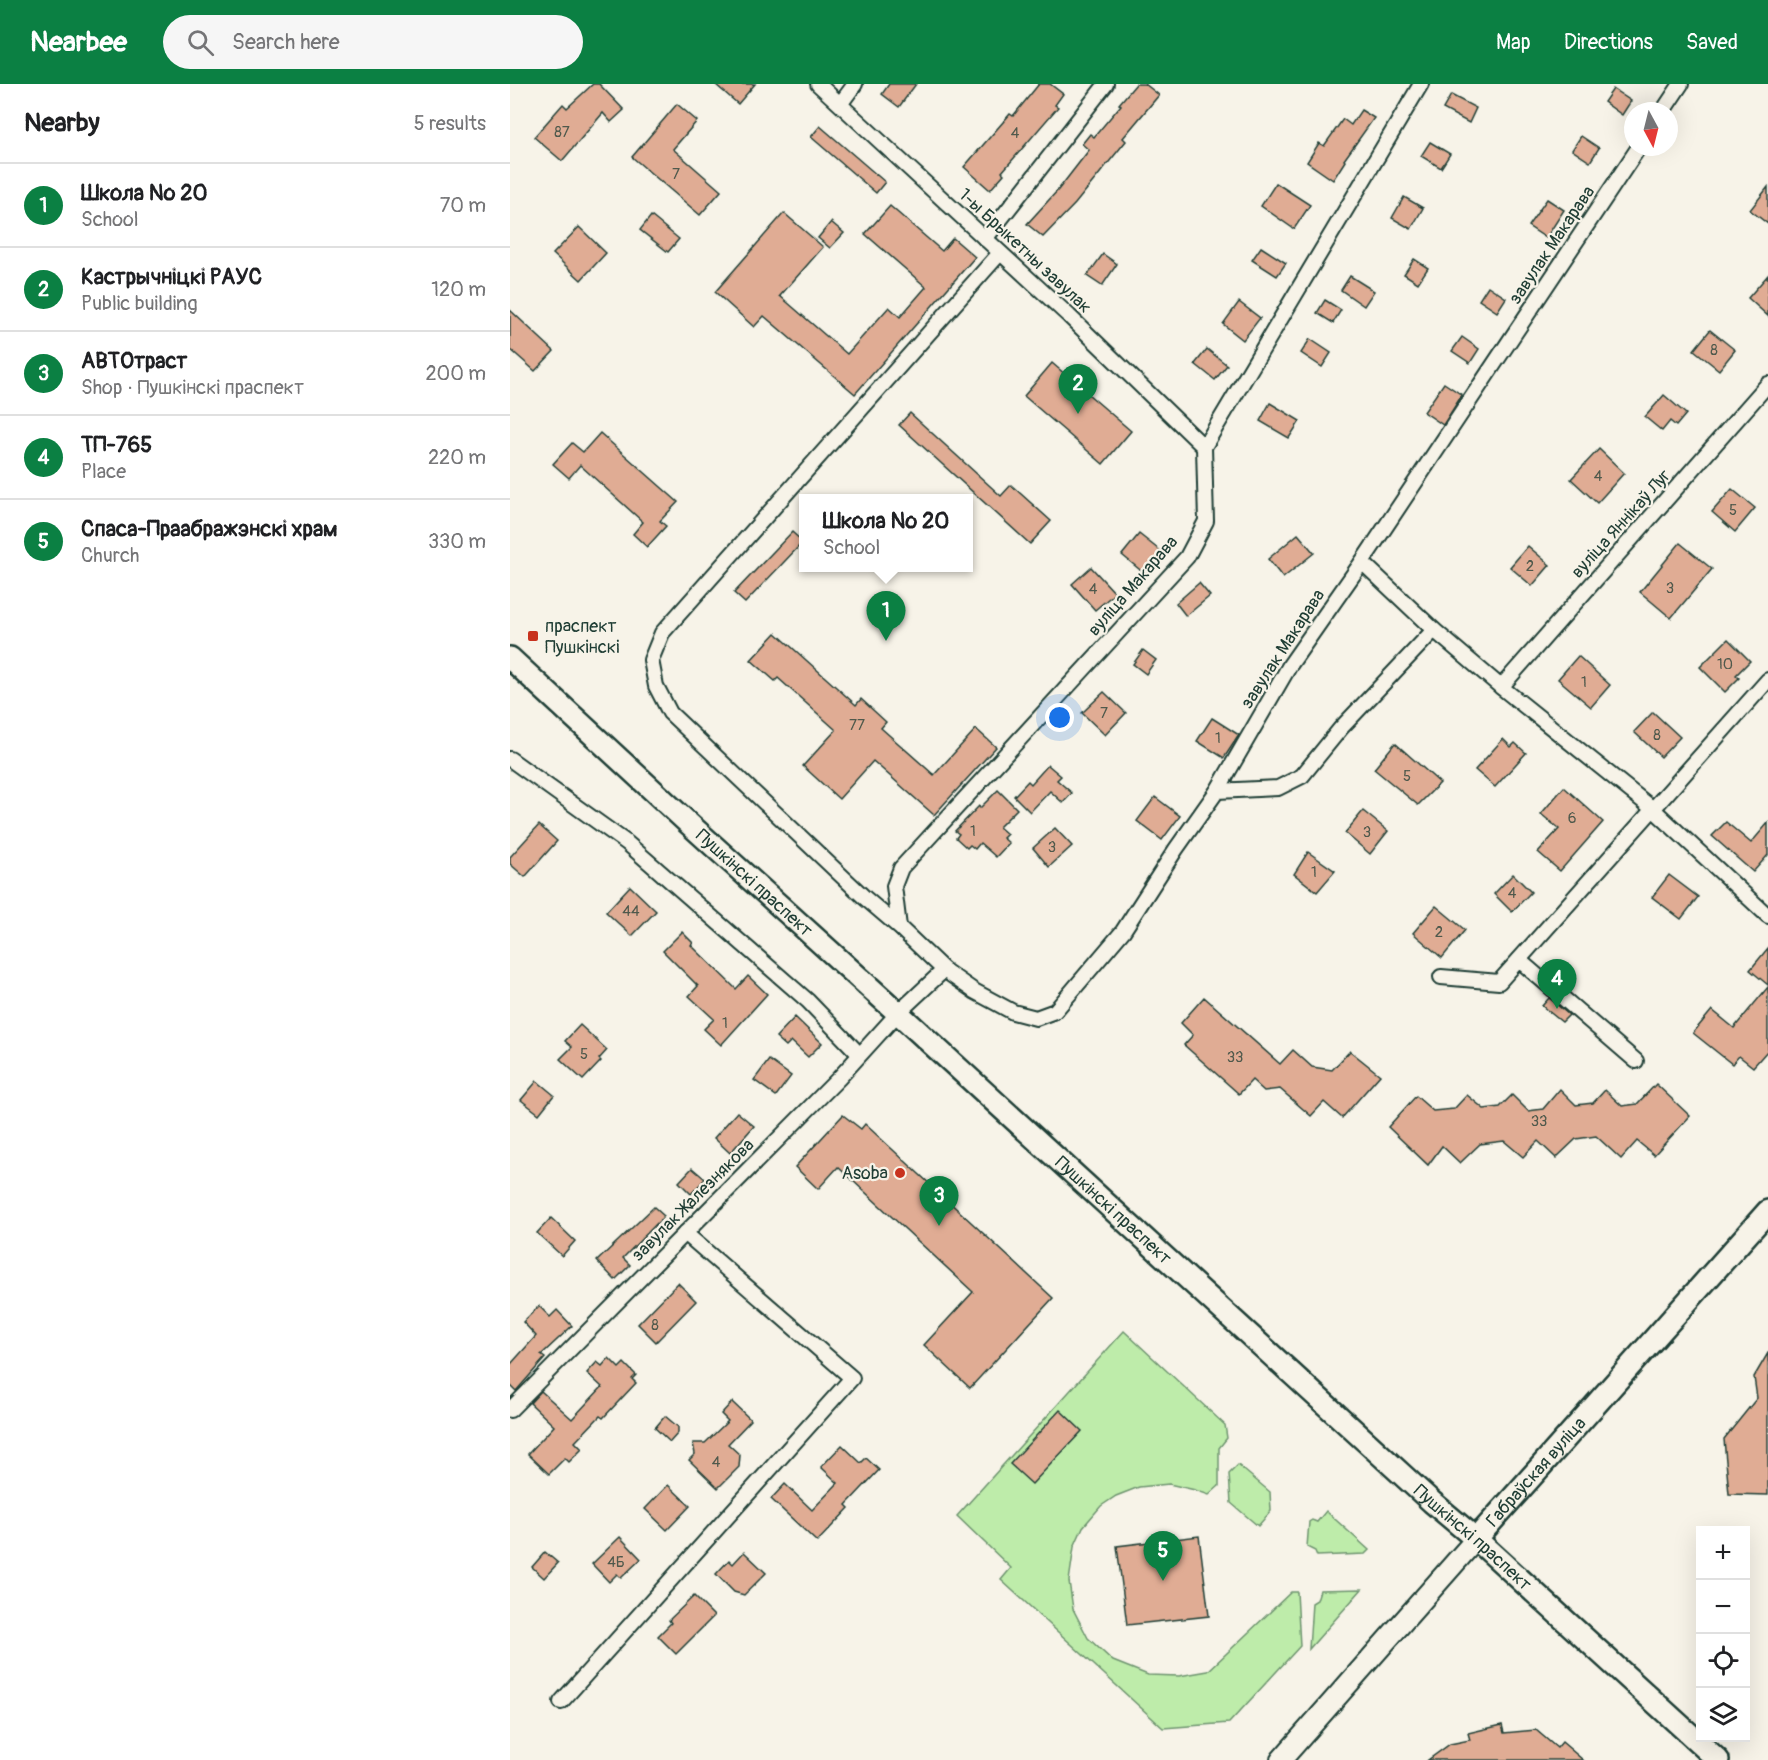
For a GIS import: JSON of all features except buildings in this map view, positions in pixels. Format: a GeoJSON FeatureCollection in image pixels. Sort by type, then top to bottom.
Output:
{"type":"FeatureCollection","features":[{"type":"Feature","properties":{"kind":"main road","name":"Пушкінскі праспект"},"geometry":{"type":"LineString","coordinates":[[510,658],[1432,1502],[1476,1539],[1718,1760]]}},
{"type":"Feature","properties":{"kind":"main road","name":"Габраўская вуліца"},"geometry":{"type":"LineString","coordinates":[[1281,1760],[1768,1211]]}},
{"type":"Feature","properties":{"kind":"street","name":"1-ы Брыкетны завулак"},"geometry":{"type":"LineString","coordinates":[[818,84],[1078,324],[1204,447]]}},
{"type":"Feature","properties":{"kind":"street"},"geometry":{"type":"LineString","coordinates":[[841,104],[855,84]]}},
{"type":"Feature","properties":{"kind":"street"},"geometry":{"type":"LineString","coordinates":[[985,239],[1106,84]]}},
{"type":"Feature","properties":{"kind":"street"},"geometry":{"type":"LineString","coordinates":[[1204,447],[1421,84]]}},
{"type":"Feature","properties":{"kind":"street"},"geometry":{"type":"LineString","coordinates":[[1669,102],[1682,84]]}},
{"type":"Feature","properties":{"kind":"street","name":"завулак Макарава"},"geometry":{"type":"LineString","coordinates":[[944,970],[974,991],[1013,1012],[1036,1018],[1055,1011],[1123,931],[1217,791],[1290,665],[1362,562],[1633,156]]}},
{"type":"Feature","properties":{"kind":"street"},"geometry":{"type":"LineString","coordinates":[[898,1012],[944,970],[670,713],[656,686],[651,660],[662,633],[1000,253]]}},
{"type":"Feature","properties":{"kind":"street","name":"вуліца Яннікаў Луг"},"geometry":{"type":"LineString","coordinates":[[1500,687],[1768,384]]}},
{"type":"Feature","properties":{"kind":"street","name":"вуліца Макарава"},"geometry":{"type":"LineString","coordinates":[[899,927],[894,886],[901,868],[1187,557],[1206,521],[1204,447]]}},
{"type":"Feature","properties":{"kind":"street"},"geometry":{"type":"LineString","coordinates":[[1362,562],[1434,630],[1500,687],[1653,809],[1768,916]]}},
{"type":"Feature","properties":{"kind":"street"},"geometry":{"type":"LineString","coordinates":[[1217,791],[1278,788],[1302,776],[1341,728],[1434,630]]}},
{"type":"Feature","properties":{"kind":"street"},"geometry":{"type":"LineString","coordinates":[[1441,977],[1498,982],[1768,680]]}},
{"type":"Feature","properties":{"kind":"street"},"geometry":{"type":"LineString","coordinates":[[510,759],[627,843],[808,1001],[860,1054]]}},
{"type":"Feature","properties":{"kind":"street"},"geometry":{"type":"LineString","coordinates":[[1519,960],[1636,1061]]}},
{"type":"Feature","properties":{"kind":"street","name":"завулак Жалезнякова"},"geometry":{"type":"LineString","coordinates":[[510,1410],[839,1078],[898,1012]]}},
{"type":"Feature","properties":{"kind":"street"},"geometry":{"type":"LineString","coordinates":[[561,1702],[852,1378],[685,1233]]}},
{"type":"Feature","properties":{"kind":"green space"},"geometry":{"type":"Polygon","coordinates":[[[1124,1331],[1225,1425],[1227,1438],[1219,1448],[1219,1486],[1209,1495],[1169,1484],[1139,1487],[1116,1496],[1101,1506],[1083,1527],[1074,1547],[1069,1581],[1073,1609],[1088,1638],[1113,1661],[1148,1675],[1179,1676],[1208,1671],[1291,1592],[1297,1592],[1300,1646],[1229,1723],[1163,1728],[1001,1580],[1011,1568],[957,1516],[1124,1331]]]}},
{"type":"Feature","properties":{"kind":"green space"},"geometry":{"type":"Polygon","coordinates":[[[1238,1465],[1270,1492],[1271,1511],[1258,1526],[1231,1503],[1229,1474],[1238,1465]]]}},
{"type":"Feature","properties":{"kind":"green space"},"geometry":{"type":"Polygon","coordinates":[[[1326,1511],[1369,1550],[1365,1554],[1317,1556],[1315,1551],[1307,1547],[1309,1522],[1312,1520],[1317,1522],[1326,1511]]]}},
{"type":"Feature","properties":{"kind":"green space"},"geometry":{"type":"Polygon","coordinates":[[[1362,1589],[1309,1649],[1312,1603],[1317,1600],[1320,1590],[1362,1589]]]}},
{"type":"Feature","properties":{"kind":"place","name":"Кастрычніцкі РАУС"},"geometry":{"type":"Point","coordinates":[1078,414]}},
{"type":"Feature","properties":{"kind":"place","name":"праспект Пушкінскі"},"geometry":{"type":"Point","coordinates":[533,636]}},
{"type":"Feature","properties":{"kind":"place","name":"Школа № 20"},"geometry":{"type":"Point","coordinates":[886,641]}},
{"type":"Feature","properties":{"kind":"place","name":"ТП-765"},"geometry":{"type":"Point","coordinates":[1557,1009]}},
{"type":"Feature","properties":{"kind":"place","name":"Asoba"},"geometry":{"type":"Point","coordinates":[900,1173]}},
{"type":"Feature","properties":{"kind":"place","name":"АВТОтраст"},"geometry":{"type":"Point","coordinates":[939,1226]}},
{"type":"Feature","properties":{"kind":"place","name":"Спаса-Праабражэнскі храм"},"geometry":{"type":"Point","coordinates":[1163,1581]}}]}
